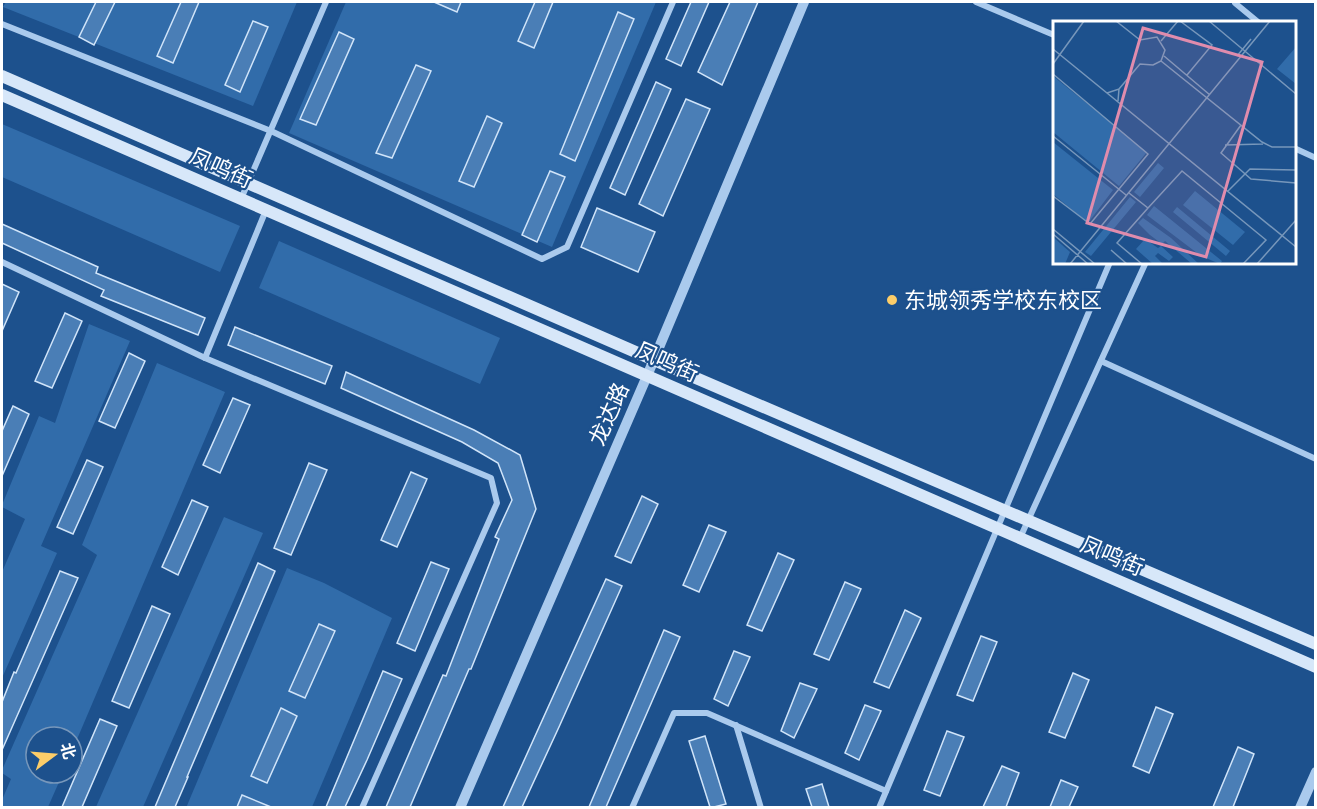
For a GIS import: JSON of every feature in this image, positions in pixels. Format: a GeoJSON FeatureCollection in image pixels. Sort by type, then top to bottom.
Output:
{"type":"FeatureCollection","features":[{"type":"Feature","properties":{"kind":"main road","name":"凤鸣街"},"geometry":{"type":"LineString","coordinates":[[2,76],[654,360],[1316,644]]}},
{"type":"Feature","properties":{"kind":"main road","name":"凤鸣街"},"geometry":{"type":"LineString","coordinates":[[2,95],[1316,667]]}},
{"type":"Feature","properties":{"kind":"street"},"geometry":{"type":"LineString","coordinates":[[241,199],[326,2]]}},
{"type":"Feature","properties":{"kind":"street"},"geometry":{"type":"LineString","coordinates":[[2,24],[271,131],[542,259],[567,247],[673,2]]}},
{"type":"Feature","properties":{"kind":"street","name":"龙达路"},"geometry":{"type":"LineString","coordinates":[[460,807],[654,360],[804,2]]}},
{"type":"Feature","properties":{"kind":"street"},"geometry":{"type":"LineString","coordinates":[[976,2],[1053,35]]}},
{"type":"Feature","properties":{"kind":"street"},"geometry":{"type":"LineString","coordinates":[[1236,2],[1257,21]]}},
{"type":"Feature","properties":{"kind":"street"},"geometry":{"type":"LineString","coordinates":[[1296,149],[1316,158]]}},
{"type":"Feature","properties":{"kind":"street"},"geometry":{"type":"LineString","coordinates":[[205,358],[266,210]]}},
{"type":"Feature","properties":{"kind":"street"},"geometry":{"type":"LineString","coordinates":[[2,262],[205,358],[491,478],[497,503],[362,807]]}},
{"type":"Feature","properties":{"kind":"street"},"geometry":{"type":"LineString","coordinates":[[879,807],[1109,264]]}},
{"type":"Feature","properties":{"kind":"street"},"geometry":{"type":"LineString","coordinates":[[1020,538],[1145,264]]}},
{"type":"Feature","properties":{"kind":"street"},"geometry":{"type":"LineString","coordinates":[[1101,361],[1316,459]]}},
{"type":"Feature","properties":{"kind":"street"},"geometry":{"type":"LineString","coordinates":[[632,807],[675,713],[707,713],[886,791]]}},
{"type":"Feature","properties":{"kind":"street"},"geometry":{"type":"LineString","coordinates":[[736,725],[761,807]]}},
{"type":"Feature","properties":{"kind":"street"},"geometry":{"type":"LineString","coordinates":[[1300,807],[1316,772]]}},
{"type":"Feature","properties":{"kind":"shaded area"},"geometry":{"type":"Polygon","coordinates":[[[6,2],[297,2],[253,106],[3,7],[6,2]]]}},
{"type":"Feature","properties":{"kind":"shaded area"},"geometry":{"type":"Polygon","coordinates":[[[346,2],[656,2],[552,247],[289,133],[346,2]]]}},
{"type":"Feature","properties":{"kind":"shaded area"},"geometry":{"type":"Polygon","coordinates":[[[2,124],[240,226],[220,272],[2,177],[2,124]]]}},
{"type":"Feature","properties":{"kind":"shaded area"},"geometry":{"type":"Polygon","coordinates":[[[279,241],[500,338],[480,384],[259,288],[279,241]]]}},
{"type":"Feature","properties":{"kind":"shaded area"},"geometry":{"type":"Polygon","coordinates":[[[89,324],[130,341],[41,546],[57,553],[2,678],[2,572],[25,519],[2,505],[39,416],[55,423],[89,324]]]}},
{"type":"Feature","properties":{"kind":"shaded area"},"geometry":{"type":"Polygon","coordinates":[[[157,363],[225,392],[83,725],[24,725],[24,785],[58,785],[48,807],[2,807],[2,800],[11,779],[2,773],[2,770],[97,555],[82,545],[157,363]]]}},
{"type":"Feature","properties":{"kind":"shaded area"},"geometry":{"type":"Polygon","coordinates":[[[224,517],[263,533],[143,807],[96,807],[224,517]]]}},
{"type":"Feature","properties":{"kind":"shaded area"},"geometry":{"type":"Polygon","coordinates":[[[287,568],[324,583],[392,618],[312,807],[186,808],[287,568]]]}},
{"type":"Feature","properties":{"kind":"building"},"geometry":{"type":"Polygon","coordinates":[[[96,2],[115,2],[94,45],[79,37],[96,2]]]}},
{"type":"Feature","properties":{"kind":"building"},"geometry":{"type":"Polygon","coordinates":[[[181,2],[199,2],[173,63],[157,56],[181,2]]]}},
{"type":"Feature","properties":{"kind":"building"},"geometry":{"type":"Polygon","coordinates":[[[434,2],[461,2],[457,12],[434,2]]]}},
{"type":"Feature","properties":{"kind":"building"},"geometry":{"type":"Polygon","coordinates":[[[535,2],[553,2],[534,48],[518,41],[535,2]]]}},
{"type":"Feature","properties":{"kind":"building"},"geometry":{"type":"Polygon","coordinates":[[[691,2],[709,2],[681,66],[666,59],[691,2]]]}},
{"type":"Feature","properties":{"kind":"building"},"geometry":{"type":"Polygon","coordinates":[[[730,2],[758,2],[722,85],[698,72],[730,2]]]}},
{"type":"Feature","properties":{"kind":"building"},"geometry":{"type":"Polygon","coordinates":[[[618,12],[634,19],[575,161],[560,154],[618,12]]]}},
{"type":"Feature","properties":{"kind":"building"},"geometry":{"type":"Polygon","coordinates":[[[253,21],[268,27],[240,92],[225,85],[253,21]]]}},
{"type":"Feature","properties":{"kind":"building"},"geometry":{"type":"Polygon","coordinates":[[[339,32],[354,39],[316,125],[300,119],[339,32]]]}},
{"type":"Feature","properties":{"kind":"building"},"geometry":{"type":"Polygon","coordinates":[[[416,65],[431,71],[392,158],[376,153],[416,65]]]}},
{"type":"Feature","properties":{"kind":"building"},"geometry":{"type":"Polygon","coordinates":[[[656,82],[671,89],[625,195],[610,188],[656,82]]]}},
{"type":"Feature","properties":{"kind":"building"},"geometry":{"type":"Polygon","coordinates":[[[686,99],[710,109],[663,216],[639,204],[686,99]]]}},
{"type":"Feature","properties":{"kind":"building"},"geometry":{"type":"Polygon","coordinates":[[[487,116],[502,123],[474,187],[459,181],[487,116]]]}},
{"type":"Feature","properties":{"kind":"building"},"geometry":{"type":"Polygon","coordinates":[[[550,171],[565,177],[537,242],[522,235],[550,171]]]}},
{"type":"Feature","properties":{"kind":"building"},"geometry":{"type":"Polygon","coordinates":[[[597,208],[655,232],[638,272],[581,247],[597,208]]]}},
{"type":"Feature","properties":{"kind":"building"},"geometry":{"type":"Polygon","coordinates":[[[2,224],[98,267],[96,273],[205,318],[198,335],[101,296],[104,290],[2,243],[2,224]]]}},
{"type":"Feature","properties":{"kind":"building"},"geometry":{"type":"Polygon","coordinates":[[[2,284],[19,292],[2,331],[2,284]]]}},
{"type":"Feature","properties":{"kind":"building"},"geometry":{"type":"Polygon","coordinates":[[[65,313],[82,321],[52,388],[35,381],[65,313]]]}},
{"type":"Feature","properties":{"kind":"building"},"geometry":{"type":"Polygon","coordinates":[[[235,327],[332,366],[325,384],[228,345],[235,327]]]}},
{"type":"Feature","properties":{"kind":"building"},"geometry":{"type":"Polygon","coordinates":[[[129,353],[145,361],[115,428],[99,421],[129,353]]]}},
{"type":"Feature","properties":{"kind":"building"},"geometry":{"type":"Polygon","coordinates":[[[346,372],[474,430],[520,455],[536,509],[471,669],[469,669],[410,807],[386,807],[443,675],[446,676],[499,539],[495,537],[512,500],[498,463],[462,442],[341,388],[346,372]]]}},
{"type":"Feature","properties":{"kind":"building"},"geometry":{"type":"Polygon","coordinates":[[[233,398],[250,405],[220,473],[203,465],[233,398]]]}},
{"type":"Feature","properties":{"kind":"building"},"geometry":{"type":"Polygon","coordinates":[[[13,406],[29,414],[2,476],[2,431],[13,406]]]}},
{"type":"Feature","properties":{"kind":"building"},"geometry":{"type":"Polygon","coordinates":[[[87,460],[103,467],[73,534],[57,527],[87,460]]]}},
{"type":"Feature","properties":{"kind":"building"},"geometry":{"type":"Polygon","coordinates":[[[309,463],[327,470],[291,555],[274,548],[309,463]]]}},
{"type":"Feature","properties":{"kind":"building"},"geometry":{"type":"Polygon","coordinates":[[[411,472],[427,479],[397,547],[381,540],[411,472]]]}},
{"type":"Feature","properties":{"kind":"building"},"geometry":{"type":"Polygon","coordinates":[[[642,496],[658,504],[631,563],[615,556],[642,496]]]}},
{"type":"Feature","properties":{"kind":"building"},"geometry":{"type":"Polygon","coordinates":[[[192,500],[208,507],[178,575],[162,567],[192,500]]]}},
{"type":"Feature","properties":{"kind":"building"},"geometry":{"type":"Polygon","coordinates":[[[709,525],[726,532],[699,592],[683,585],[709,525]]]}},
{"type":"Feature","properties":{"kind":"building"},"geometry":{"type":"Polygon","coordinates":[[[778,553],[794,560],[762,631],[747,625],[778,553]]]}},
{"type":"Feature","properties":{"kind":"building"},"geometry":{"type":"Polygon","coordinates":[[[431,562],[449,569],[415,651],[397,643],[431,562]]]}},
{"type":"Feature","properties":{"kind":"building"},"geometry":{"type":"Polygon","coordinates":[[[258,563],[275,571],[175,807],[155,807],[258,563]]]}},
{"type":"Feature","properties":{"kind":"building"},"geometry":{"type":"Polygon","coordinates":[[[60,571],[78,578],[2,750],[2,702],[60,571]]]}},
{"type":"Feature","properties":{"kind":"building"},"geometry":{"type":"Polygon","coordinates":[[[606,579],[622,586],[559,727],[522,807],[503,807],[606,579]]]}},
{"type":"Feature","properties":{"kind":"building"},"geometry":{"type":"Polygon","coordinates":[[[845,582],[861,589],[829,660],[814,654],[845,582]]]}},
{"type":"Feature","properties":{"kind":"building"},"geometry":{"type":"Polygon","coordinates":[[[152,606],[170,614],[129,708],[112,701],[152,606]]]}},
{"type":"Feature","properties":{"kind":"building"},"geometry":{"type":"Polygon","coordinates":[[[905,610],[921,618],[889,688],[874,682],[905,610]]]}},
{"type":"Feature","properties":{"kind":"building"},"geometry":{"type":"Polygon","coordinates":[[[319,624],[335,631],[305,698],[289,691],[319,624]]]}},
{"type":"Feature","properties":{"kind":"building"},"geometry":{"type":"Polygon","coordinates":[[[664,630],[680,637],[606,807],[589,807],[664,630]]]}},
{"type":"Feature","properties":{"kind":"building"},"geometry":{"type":"Polygon","coordinates":[[[981,636],[997,642],[973,701],[957,695],[981,636]]]}},
{"type":"Feature","properties":{"kind":"building"},"geometry":{"type":"Polygon","coordinates":[[[734,651],[750,657],[728,706],[714,699],[734,651]]]}},
{"type":"Feature","properties":{"kind":"building"},"geometry":{"type":"Polygon","coordinates":[[[383,671],[402,679],[345,807],[326,807],[383,671]]]}},
{"type":"Feature","properties":{"kind":"building"},"geometry":{"type":"Polygon","coordinates":[[[1073,673],[1089,680],[1065,738],[1049,732],[1073,673]]]}},
{"type":"Feature","properties":{"kind":"building"},"geometry":{"type":"Polygon","coordinates":[[[800,683],[817,689],[794,738],[781,731],[800,683]]]}},
{"type":"Feature","properties":{"kind":"building"},"geometry":{"type":"Polygon","coordinates":[[[865,705],[881,711],[859,760],[845,753],[865,705]]]}},
{"type":"Feature","properties":{"kind":"building"},"geometry":{"type":"Polygon","coordinates":[[[1156,707],[1173,714],[1149,773],[1133,766],[1156,707]]]}},
{"type":"Feature","properties":{"kind":"building"},"geometry":{"type":"Polygon","coordinates":[[[281,708],[297,716],[267,783],[251,776],[281,708]]]}},
{"type":"Feature","properties":{"kind":"building"},"geometry":{"type":"Polygon","coordinates":[[[100,719],[117,726],[82,807],[62,807],[72,785],[84,785],[84,756],[100,719]]]}},
{"type":"Feature","properties":{"kind":"building"},"geometry":{"type":"Polygon","coordinates":[[[947,731],[964,737],[940,796],[924,790],[947,731]]]}},
{"type":"Feature","properties":{"kind":"building"},"geometry":{"type":"Polygon","coordinates":[[[705,736],[726,804],[714,807],[710,807],[689,741],[705,736]]]}},
{"type":"Feature","properties":{"kind":"building"},"geometry":{"type":"Polygon","coordinates":[[[1238,747],[1254,754],[1233,807],[1213,807],[1238,747]]]}},
{"type":"Feature","properties":{"kind":"building"},"geometry":{"type":"Polygon","coordinates":[[[1002,766],[1019,773],[1006,807],[983,807],[1002,766]]]}},
{"type":"Feature","properties":{"kind":"building"},"geometry":{"type":"Polygon","coordinates":[[[1061,780],[1078,787],[1069,807],[1050,807],[1061,780]]]}},
{"type":"Feature","properties":{"kind":"building"},"geometry":{"type":"Polygon","coordinates":[[[822,784],[829,807],[812,807],[806,789],[822,784]]]}},
{"type":"Feature","properties":{"kind":"building"},"geometry":{"type":"Polygon","coordinates":[[[242,795],[271,807],[237,807],[242,795]]]}},
{"type":"Feature","properties":{"kind":"place","name":"东城领秀学校东校区"},"geometry":{"type":"Point","coordinates":[892,300]}}]}
